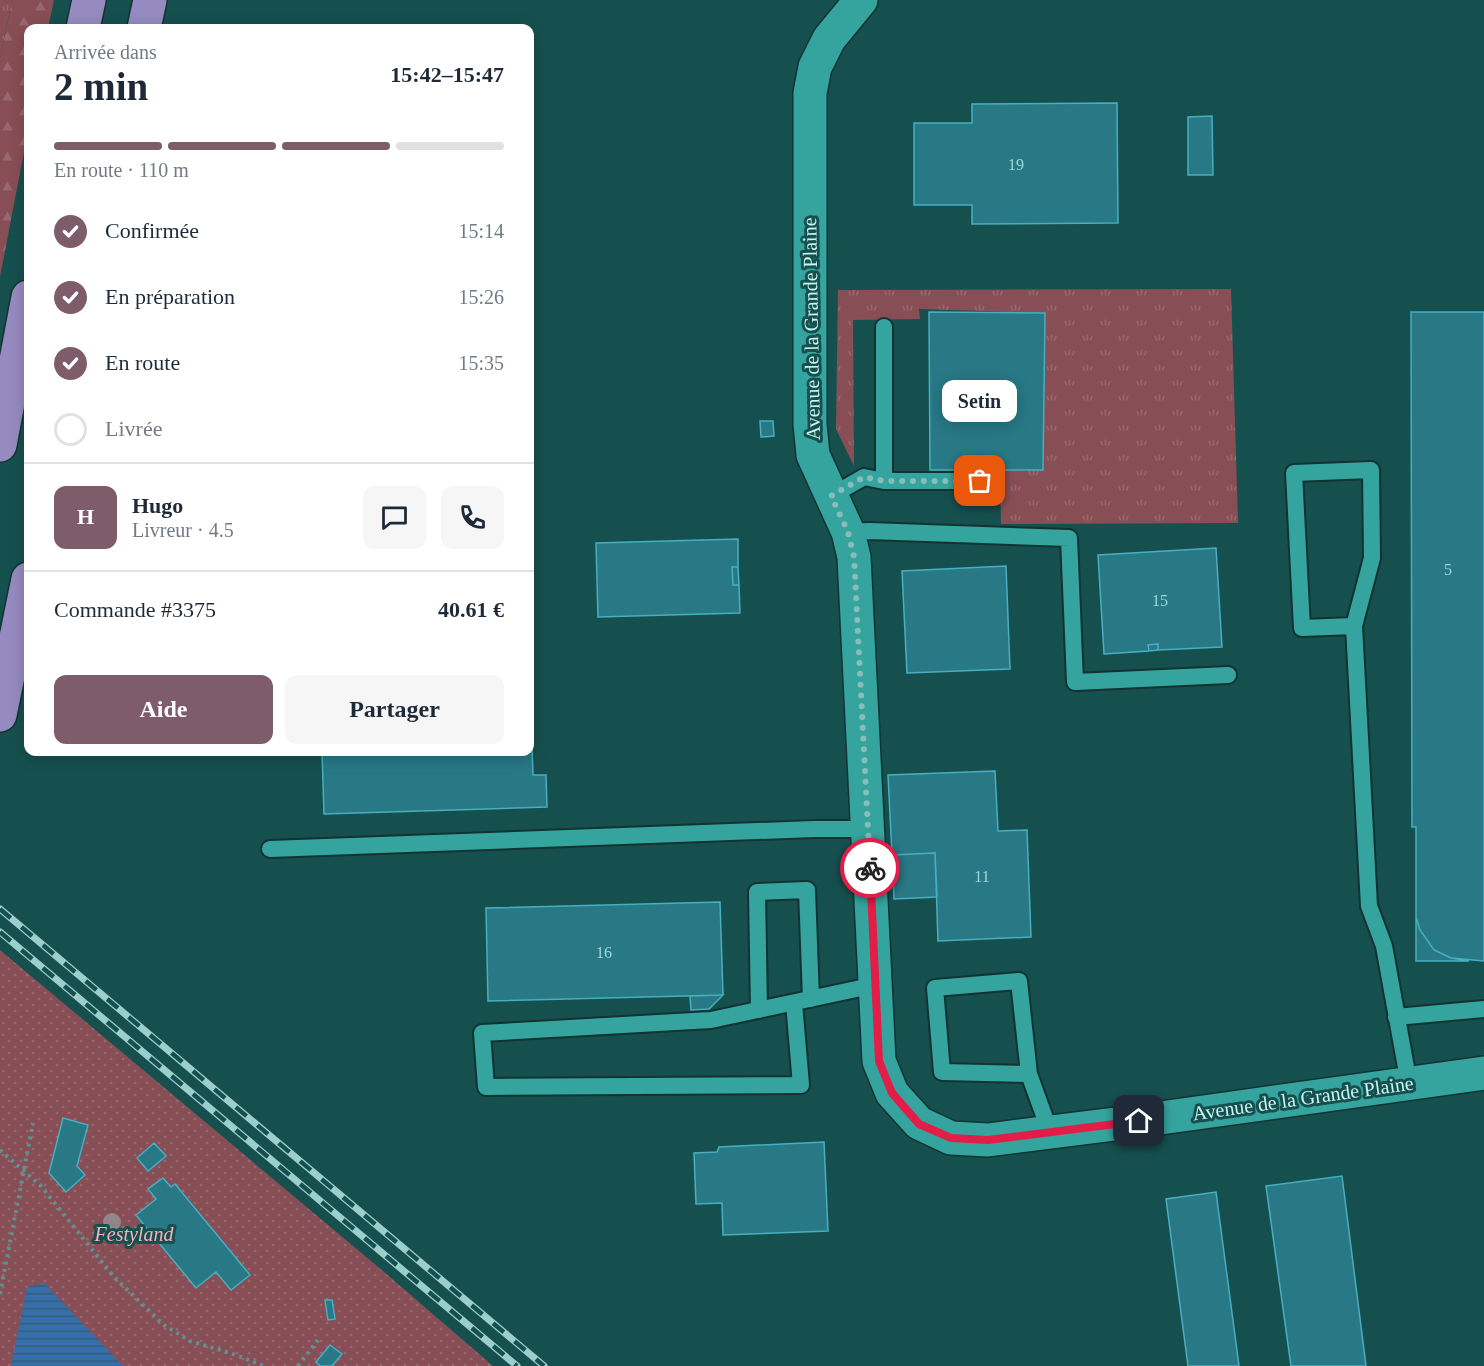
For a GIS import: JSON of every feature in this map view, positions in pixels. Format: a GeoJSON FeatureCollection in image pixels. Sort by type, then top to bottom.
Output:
{"type":"FeatureCollection","features":[{"type":"Feature","properties":{"kind":"highway"},"geometry":{"type":"LineString","coordinates":[[84,24],[89,0]]}},
{"type":"Feature","properties":{"kind":"highway"},"geometry":{"type":"LineString","coordinates":[[145,24],[150,0]]}},
{"type":"Feature","properties":{"kind":"highway"},"geometry":{"type":"LineString","coordinates":[[0,445],[24,318]]}},
{"type":"Feature","properties":{"kind":"highway"},"geometry":{"type":"LineString","coordinates":[[0,715],[24,598]]}},
{"type":"Feature","properties":{"kind":"street","name":"Avenue de la Grande Plaine"},"geometry":{"type":"LineString","coordinates":[[861,0],[829,39],[815,67],[810,93],[810,424],[813,455],[848,532],[854,557],[879,1061],[892,1093],[919,1124],[951,1138],[988,1140],[1484,1073]]}},
{"type":"Feature","properties":{"kind":"lane"},"geometry":{"type":"LineString","coordinates":[[884,327],[884,481]]}},
{"type":"Feature","properties":{"kind":"lane"},"geometry":{"type":"LineString","coordinates":[[1353,626],[1302,628],[1294,473],[1371,470],[1372,558],[1353,626],[1369,906],[1384,946],[1409,1084]]}},
{"type":"Feature","properties":{"kind":"lane"},"geometry":{"type":"LineString","coordinates":[[831,496],[864,477],[884,481],[980,481]]}},
{"type":"Feature","properties":{"kind":"lane"},"geometry":{"type":"LineString","coordinates":[[848,532],[1069,538],[1075,682],[1228,675]]}},
{"type":"Feature","properties":{"kind":"lane"},"geometry":{"type":"LineString","coordinates":[[270,849],[814,829],[868,829]]}},
{"type":"Feature","properties":{"kind":"lane"},"geometry":{"type":"LineString","coordinates":[[759,1010],[757,892],[807,890],[811,999]]}},
{"type":"Feature","properties":{"kind":"lane"},"geometry":{"type":"LineString","coordinates":[[1029,1074],[942,1072],[934,988],[1019,981],[1029,1074],[1050,1132]]}},
{"type":"Feature","properties":{"kind":"lane"},"geometry":{"type":"LineString","coordinates":[[794,1003],[801,1085],[486,1087],[482,1033],[711,1020],[875,985]]}},
{"type":"Feature","properties":{"kind":"lane"},"geometry":{"type":"LineString","coordinates":[[1396,1017],[1484,1009]]}},
{"type":"Feature","properties":{"kind":"path"},"geometry":{"type":"LineString","coordinates":[[0,1294],[33,1124]]}},
{"type":"Feature","properties":{"kind":"path"},"geometry":{"type":"LineString","coordinates":[[0,1150],[40,1185],[115,1278],[164,1325],[190,1341],[264,1366]]}},
{"type":"Feature","properties":{"kind":"path"},"geometry":{"type":"LineString","coordinates":[[298,1366],[318,1340]]}},
{"type":"Feature","properties":{"kind":"green space"},"geometry":{"type":"Polygon","coordinates":[[[0,0],[12,0],[0,58],[0,0]]]}},
{"type":"Feature","properties":{"kind":"green space"},"geometry":{"type":"Polygon","coordinates":[[[12,0],[54,0],[49,24],[24,24],[24,152],[0,277],[0,58],[12,0]]]}},
{"type":"Feature","properties":{"kind":"green space"},"geometry":{"type":"Polygon","coordinates":[[[1231,289],[1238,523],[1001,524],[1000,470],[1043,469],[1045,313],[919,309],[920,319],[853,320],[854,466],[836,429],[838,290],[1231,289]]]}},
{"type":"Feature","properties":{"kind":"green space","name":"Festyland"},"geometry":{"type":"Polygon","coordinates":[[[0,950],[383,1271],[493,1366],[0,1366],[0,950]]]}},
{"type":"Feature","properties":{"kind":"water"},"geometry":{"type":"Polygon","coordinates":[[[44,1283],[123,1366],[11,1366],[27,1287],[44,1283]]]}},
{"type":"Feature","properties":{"kind":"building"},"geometry":{"type":"Polygon","coordinates":[[[1117,103],[1118,223],[972,224],[972,205],[914,205],[914,123],[972,123],[972,104],[1117,103]]]}},
{"type":"Feature","properties":{"kind":"building"},"geometry":{"type":"Polygon","coordinates":[[[1212,116],[1213,175],[1188,175],[1188,117],[1212,116]]]}},
{"type":"Feature","properties":{"kind":"building"},"geometry":{"type":"Polygon","coordinates":[[[929,312],[1045,313],[1043,470],[930,470],[929,312]]]}},
{"type":"Feature","properties":{"kind":"building"},"geometry":{"type":"Polygon","coordinates":[[[1411,312],[1484,312],[1484,961],[1451,958],[1434,950],[1420,930],[1416,917],[1416,827],[1412,827],[1411,312]]]}},
{"type":"Feature","properties":{"kind":"building"},"geometry":{"type":"Polygon","coordinates":[[[760,421],[773,421],[774,436],[761,437],[760,421]]]}},
{"type":"Feature","properties":{"kind":"building"},"geometry":{"type":"Polygon","coordinates":[[[738,539],[738,567],[732,567],[733,585],[739,585],[740,613],[598,617],[596,543],[738,539]]]}},
{"type":"Feature","properties":{"kind":"building"},"geometry":{"type":"Polygon","coordinates":[[[1216,548],[1222,647],[1158,650],[1158,644],[1148,645],[1149,651],[1104,654],[1098,555],[1216,548]]]}},
{"type":"Feature","properties":{"kind":"building"},"geometry":{"type":"Polygon","coordinates":[[[1006,566],[1010,669],[907,673],[902,571],[1006,566]]]}},
{"type":"Feature","properties":{"kind":"building"},"geometry":{"type":"Polygon","coordinates":[[[732,567],[738,567],[739,585],[733,585],[732,567]]]}},
{"type":"Feature","properties":{"kind":"building"},"geometry":{"type":"Polygon","coordinates":[[[1158,644],[1158,650],[1149,651],[1148,645],[1158,644]]]}},
{"type":"Feature","properties":{"kind":"building"},"geometry":{"type":"Polygon","coordinates":[[[322,756],[532,756],[533,775],[546,775],[547,807],[324,814],[322,756]]]}},
{"type":"Feature","properties":{"kind":"building"},"geometry":{"type":"Polygon","coordinates":[[[995,771],[998,831],[1027,830],[1031,937],[938,941],[935,853],[892,855],[888,775],[995,771]]]}},
{"type":"Feature","properties":{"kind":"building"},"geometry":{"type":"Polygon","coordinates":[[[935,853],[937,897],[894,899],[892,855],[935,853]]]}},
{"type":"Feature","properties":{"kind":"building"},"geometry":{"type":"Polygon","coordinates":[[[720,902],[723,995],[488,1001],[486,908],[720,902]]]}},
{"type":"Feature","properties":{"kind":"building"},"geometry":{"type":"Polygon","coordinates":[[[1416,917],[1420,930],[1434,950],[1451,958],[1469,961],[1416,961],[1416,917]]]}},
{"type":"Feature","properties":{"kind":"building"},"geometry":{"type":"Polygon","coordinates":[[[723,995],[709,1009],[691,1010],[690,996],[723,995]]]}},
{"type":"Feature","properties":{"kind":"building"},"geometry":{"type":"Polygon","coordinates":[[[63,1118],[88,1125],[77,1166],[85,1175],[66,1192],[49,1173],[63,1118]]]}},
{"type":"Feature","properties":{"kind":"building"},"geometry":{"type":"Polygon","coordinates":[[[824,1142],[828,1231],[723,1235],[722,1203],[696,1204],[694,1153],[717,1152],[719,1147],[824,1142]]]}},
{"type":"Feature","properties":{"kind":"building"},"geometry":{"type":"Polygon","coordinates":[[[154,1143],[166,1156],[148,1171],[137,1158],[154,1143]]]}},
{"type":"Feature","properties":{"kind":"building"},"geometry":{"type":"Polygon","coordinates":[[[1342,1176],[1366,1366],[1291,1366],[1266,1186],[1342,1176]]]}},
{"type":"Feature","properties":{"kind":"building"},"geometry":{"type":"Polygon","coordinates":[[[163,1178],[171,1187],[175,1184],[250,1275],[231,1290],[216,1272],[196,1288],[136,1215],[156,1199],[148,1189],[163,1178]]]}},
{"type":"Feature","properties":{"kind":"building"},"geometry":{"type":"Polygon","coordinates":[[[1216,1192],[1239,1366],[1188,1366],[1166,1199],[1216,1192]]]}},
{"type":"Feature","properties":{"kind":"building"},"geometry":{"type":"Polygon","coordinates":[[[325,1300],[332,1300],[335,1319],[328,1320],[325,1300]]]}},
{"type":"Feature","properties":{"kind":"building"},"geometry":{"type":"Polygon","coordinates":[[[330,1345],[342,1354],[332,1366],[320,1366],[316,1362],[330,1345]]]}},
{"type":"Feature","properties":{"kind":"railway"},"geometry":{"type":"LineString","coordinates":[[0,909],[544,1366]]}},
{"type":"Feature","properties":{"kind":"railway"},"geometry":{"type":"LineString","coordinates":[[0,932],[517,1366]]}},
{"type":"Feature","properties":{"kind":"way so far"},"geometry":{"type":"LineString","coordinates":[[870,868],[854,557],[848,532],[831,496],[864,477],[884,481],[980,481]]}},
{"type":"Feature","properties":{"kind":"place","name":"Setin"},"geometry":{"type":"Point","coordinates":[980,481]}},
{"type":"Feature","properties":{"kind":"route"},"geometry":{"type":"LineString","coordinates":[[870,868],[879,1061],[892,1093],[919,1124],[951,1138],[988,1140],[1139,1121]]}}]}
